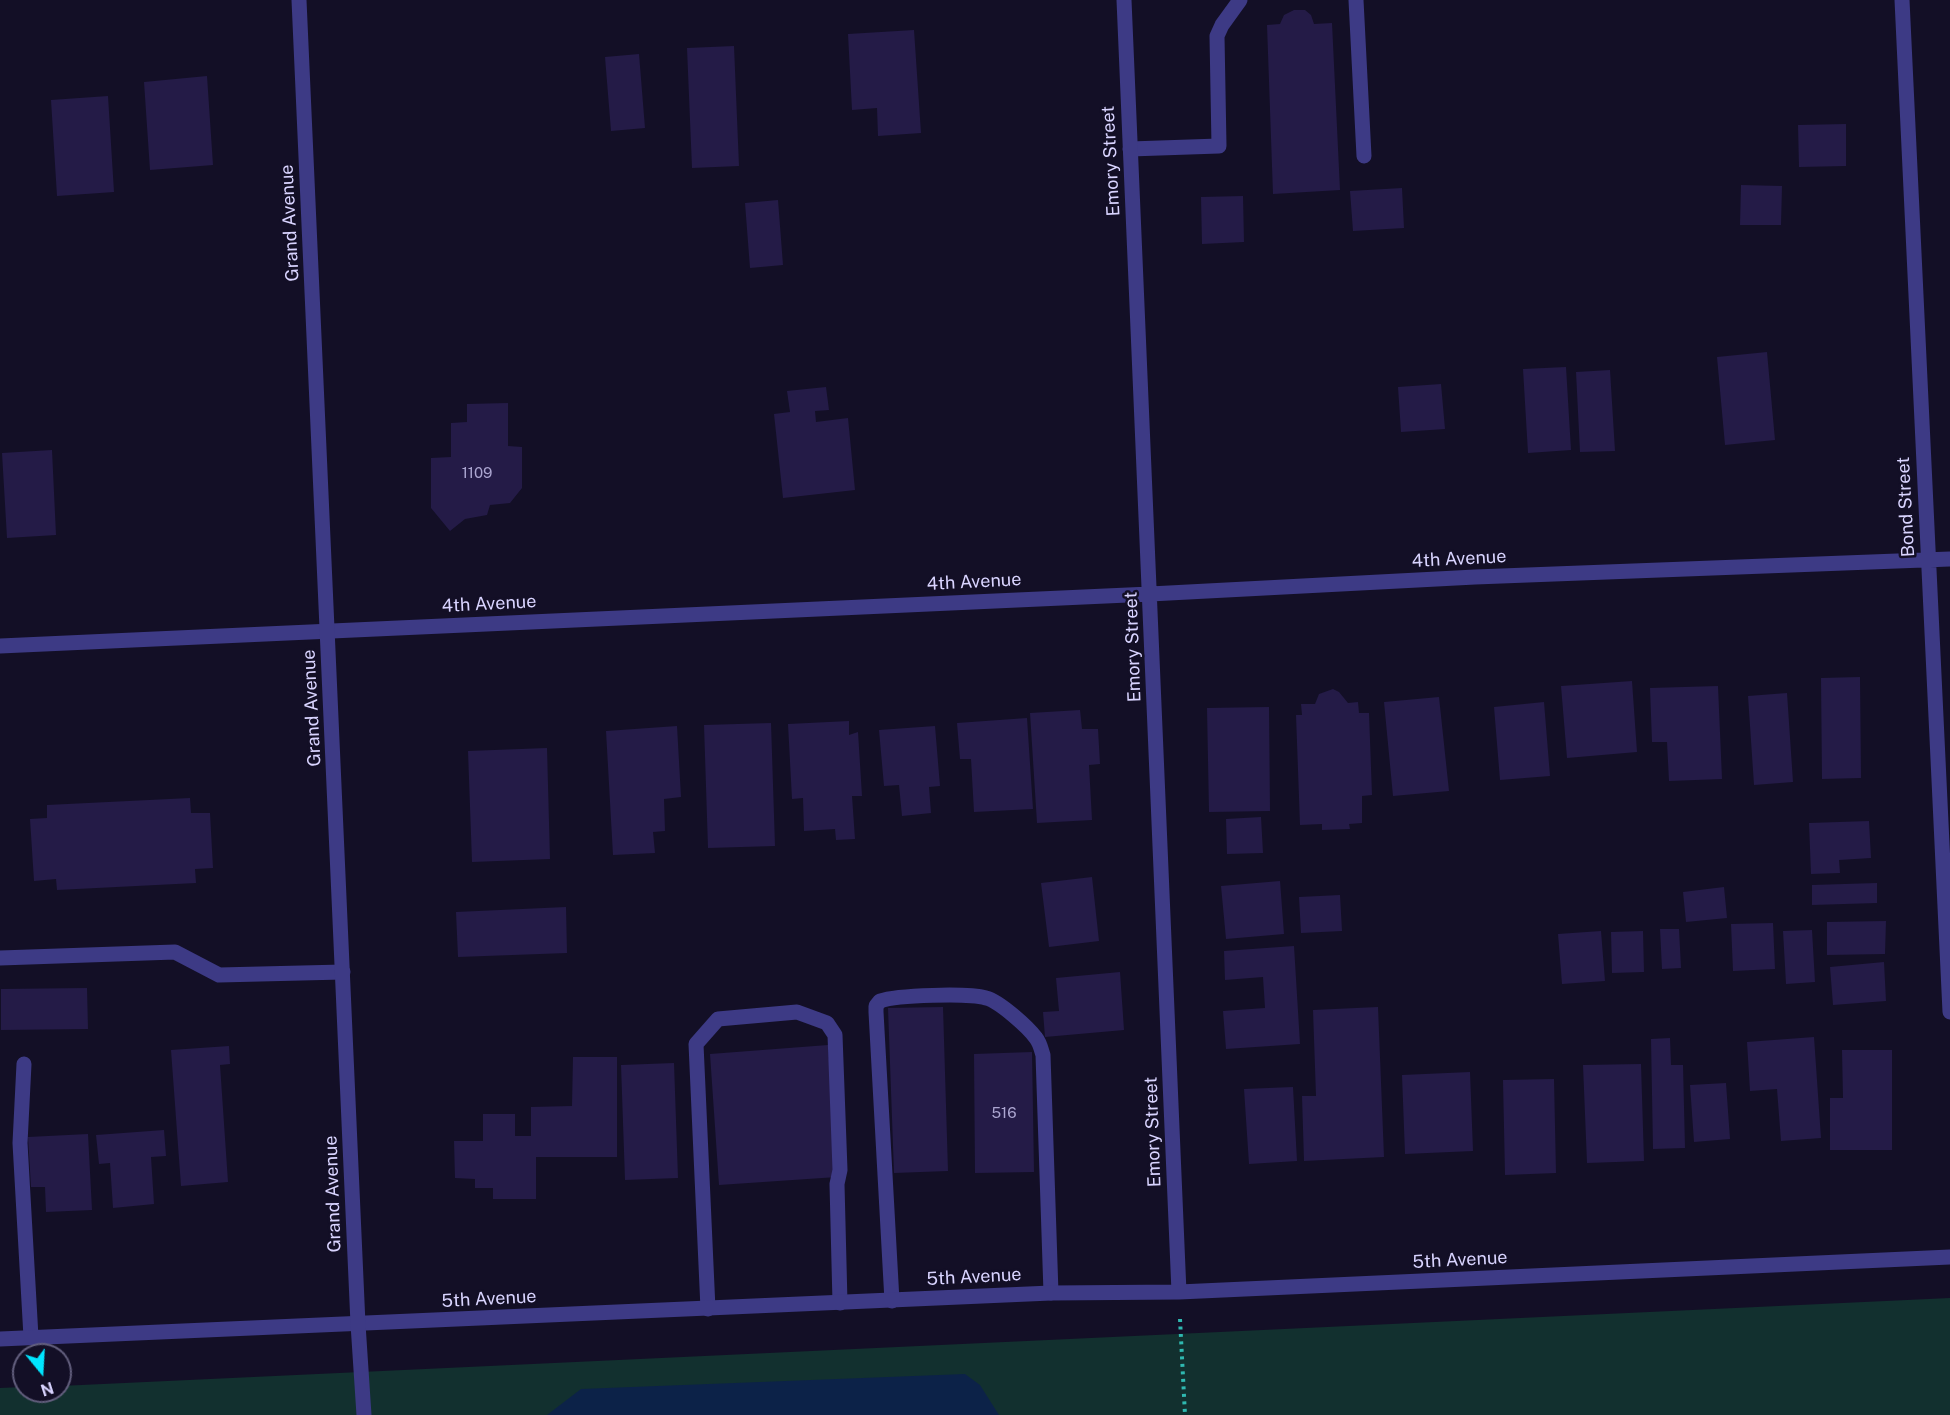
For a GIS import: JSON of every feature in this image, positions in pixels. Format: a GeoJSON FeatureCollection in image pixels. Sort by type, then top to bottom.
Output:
{"type":"FeatureCollection","features":[{"type":"Feature","properties":{"kind":"street","name":"Grand Avenue"},"geometry":{"type":"LineString","coordinates":[[299,0],[358,1324],[364,1415]]}},
{"type":"Feature","properties":{"kind":"street","name":"Emory Street"},"geometry":{"type":"LineString","coordinates":[[1124,0],[1179,1292]]}},
{"type":"Feature","properties":{"kind":"street"},"geometry":{"type":"LineString","coordinates":[[1130,149],[1219,146],[1217,36],[1240,0]]}},
{"type":"Feature","properties":{"kind":"street"},"geometry":{"type":"LineString","coordinates":[[1356,0],[1364,156]]}},
{"type":"Feature","properties":{"kind":"street","name":"Bond Street"},"geometry":{"type":"LineString","coordinates":[[1902,0],[1950,1012]]}},
{"type":"Feature","properties":{"kind":"street","name":"4th Avenue"},"geometry":{"type":"LineString","coordinates":[[0,646],[1475,577],[1950,559]]}},
{"type":"Feature","properties":{"kind":"street"},"geometry":{"type":"LineString","coordinates":[[0,958],[175,952],[219,975],[343,972]]}},
{"type":"Feature","properties":{"kind":"street"},"geometry":{"type":"LineString","coordinates":[[892,1300],[876,1006],[880,1001],[893,998],[940,996],[987,998],[1029,1030],[1040,1046],[1043,1055],[1051,1293]]}},
{"type":"Feature","properties":{"kind":"street"},"geometry":{"type":"LineString","coordinates":[[708,1309],[696,1044],[718,1019],[797,1012],[827,1023],[835,1035],[840,1170],[837,1184],[840,1303]]}},
{"type":"Feature","properties":{"kind":"street"},"geometry":{"type":"LineString","coordinates":[[24,1064],[20,1143],[31,1337]]}},
{"type":"Feature","properties":{"kind":"street","name":"5th Avenue"},"geometry":{"type":"LineString","coordinates":[[0,1339],[1051,1293],[1179,1292],[1950,1257]]}},
{"type":"Feature","properties":{"kind":"path"},"geometry":{"type":"LineString","coordinates":[[1179,1292],[1185,1415]]}},
{"type":"Feature","properties":{"kind":"green space"},"geometry":{"type":"Polygon","coordinates":[[[1950,1298],[1950,1415],[0,1415],[0,1388],[12,1388],[12,1403],[72,1403],[72,1385],[1950,1298]]]}},
{"type":"Feature","properties":{"kind":"water"},"geometry":{"type":"Polygon","coordinates":[[[965,1374],[980,1385],[999,1415],[547,1415],[581,1389],[965,1374]]]}},
{"type":"Feature","properties":{"kind":"building"},"geometry":{"type":"Polygon","coordinates":[[[1294,10],[1305,10],[1311,15],[1314,24],[1332,23],[1340,190],[1273,194],[1267,25],[1280,24],[1284,15],[1294,10]]]}},
{"type":"Feature","properties":{"kind":"building"},"geometry":{"type":"Polygon","coordinates":[[[914,30],[921,133],[878,136],[877,108],[852,110],[848,34],[914,30]]]}},
{"type":"Feature","properties":{"kind":"building"},"geometry":{"type":"Polygon","coordinates":[[[734,46],[739,166],[692,168],[687,48],[734,46]]]}},
{"type":"Feature","properties":{"kind":"building"},"geometry":{"type":"Polygon","coordinates":[[[639,54],[645,128],[611,131],[605,57],[639,54]]]}},
{"type":"Feature","properties":{"kind":"building"},"geometry":{"type":"Polygon","coordinates":[[[207,76],[213,165],[150,170],[144,82],[207,76]]]}},
{"type":"Feature","properties":{"kind":"building"},"geometry":{"type":"Polygon","coordinates":[[[108,96],[114,192],[57,196],[51,100],[108,96]]]}},
{"type":"Feature","properties":{"kind":"building"},"geometry":{"type":"Polygon","coordinates":[[[1846,124],[1846,166],[1799,167],[1798,125],[1846,124]]]}},
{"type":"Feature","properties":{"kind":"building"},"geometry":{"type":"Polygon","coordinates":[[[1741,185],[1782,186],[1781,225],[1740,225],[1741,185]]]}},
{"type":"Feature","properties":{"kind":"building"},"geometry":{"type":"Polygon","coordinates":[[[1402,188],[1404,228],[1353,231],[1350,191],[1402,188]]]}},
{"type":"Feature","properties":{"kind":"building"},"geometry":{"type":"Polygon","coordinates":[[[1243,196],[1244,242],[1202,244],[1201,197],[1243,196]]]}},
{"type":"Feature","properties":{"kind":"building"},"geometry":{"type":"Polygon","coordinates":[[[778,200],[783,265],[750,268],[745,203],[778,200]]]}},
{"type":"Feature","properties":{"kind":"building"},"geometry":{"type":"Polygon","coordinates":[[[1767,352],[1775,440],[1725,445],[1717,357],[1767,352]]]}},
{"type":"Feature","properties":{"kind":"building"},"geometry":{"type":"Polygon","coordinates":[[[1566,367],[1571,450],[1528,453],[1523,369],[1566,367]]]}},
{"type":"Feature","properties":{"kind":"building"},"geometry":{"type":"Polygon","coordinates":[[[1610,370],[1615,451],[1580,452],[1576,372],[1610,370]]]}},
{"type":"Feature","properties":{"kind":"building"},"geometry":{"type":"Polygon","coordinates":[[[1441,384],[1445,429],[1401,432],[1398,387],[1441,384]]]}},
{"type":"Feature","properties":{"kind":"building"},"geometry":{"type":"Polygon","coordinates":[[[826,387],[829,410],[815,411],[816,422],[848,418],[855,490],[783,498],[774,414],[790,412],[787,391],[826,387]]]}},
{"type":"Feature","properties":{"kind":"building"},"geometry":{"type":"Polygon","coordinates":[[[508,403],[508,446],[522,447],[522,488],[510,503],[490,505],[487,515],[465,519],[450,531],[431,508],[431,458],[451,457],[451,423],[467,422],[467,404],[508,403]]]}},
{"type":"Feature","properties":{"kind":"building"},"geometry":{"type":"Polygon","coordinates":[[[52,450],[56,535],[7,538],[2,453],[52,450]]]}},
{"type":"Feature","properties":{"kind":"building"},"geometry":{"type":"Polygon","coordinates":[[[1860,677],[1861,778],[1822,779],[1821,678],[1860,677]]]}},
{"type":"Feature","properties":{"kind":"building"},"geometry":{"type":"Polygon","coordinates":[[[1632,681],[1637,752],[1567,758],[1561,686],[1632,681]]]}},
{"type":"Feature","properties":{"kind":"building"},"geometry":{"type":"Polygon","coordinates":[[[1718,686],[1722,779],[1669,781],[1667,742],[1652,742],[1650,688],[1718,686]]]}},
{"type":"Feature","properties":{"kind":"building"},"geometry":{"type":"Polygon","coordinates":[[[1333,689],[1339,692],[1348,703],[1358,702],[1359,713],[1369,713],[1372,795],[1362,796],[1362,823],[1349,824],[1350,829],[1322,830],[1322,824],[1300,825],[1296,715],[1302,715],[1301,704],[1315,704],[1319,694],[1333,689]]]}},
{"type":"Feature","properties":{"kind":"building"},"geometry":{"type":"Polygon","coordinates":[[[1787,693],[1793,782],[1754,785],[1748,696],[1787,693]]]}},
{"type":"Feature","properties":{"kind":"building"},"geometry":{"type":"Polygon","coordinates":[[[1439,697],[1449,791],[1393,796],[1384,702],[1439,697]]]}},
{"type":"Feature","properties":{"kind":"building"},"geometry":{"type":"Polygon","coordinates":[[[1544,702],[1550,776],[1500,780],[1494,707],[1544,702]]]}},
{"type":"Feature","properties":{"kind":"building"},"geometry":{"type":"Polygon","coordinates":[[[1269,707],[1270,811],[1209,812],[1207,708],[1269,707]]]}},
{"type":"Feature","properties":{"kind":"building"},"geometry":{"type":"Polygon","coordinates":[[[1080,710],[1082,729],[1098,729],[1100,764],[1089,765],[1092,820],[1037,823],[1030,713],[1080,710]]]}},
{"type":"Feature","properties":{"kind":"building"},"geometry":{"type":"Polygon","coordinates":[[[1027,718],[1033,809],[974,812],[971,759],[960,759],[957,723],[1027,718]]]}},
{"type":"Feature","properties":{"kind":"building"},"geometry":{"type":"Polygon","coordinates":[[[849,721],[849,735],[858,732],[862,796],[852,796],[855,839],[836,840],[835,829],[804,831],[803,798],[792,799],[788,724],[849,721]]]}},
{"type":"Feature","properties":{"kind":"building"},"geometry":{"type":"Polygon","coordinates":[[[771,723],[775,846],[708,848],[704,725],[771,723]]]}},
{"type":"Feature","properties":{"kind":"building"},"geometry":{"type":"Polygon","coordinates":[[[677,726],[681,797],[664,799],[665,831],[653,832],[655,853],[613,855],[606,731],[677,726]]]}},
{"type":"Feature","properties":{"kind":"building"},"geometry":{"type":"Polygon","coordinates":[[[935,726],[940,786],[929,787],[931,813],[902,816],[899,785],[884,786],[879,730],[935,726]]]}},
{"type":"Feature","properties":{"kind":"building"},"geometry":{"type":"Polygon","coordinates":[[[547,748],[550,859],[472,862],[468,751],[547,748]]]}},
{"type":"Feature","properties":{"kind":"building"},"geometry":{"type":"Polygon","coordinates":[[[190,798],[191,813],[210,813],[213,868],[195,869],[196,883],[57,890],[56,879],[34,881],[30,819],[47,818],[47,805],[190,798]]]}},
{"type":"Feature","properties":{"kind":"building"},"geometry":{"type":"Polygon","coordinates":[[[1261,817],[1263,853],[1227,854],[1226,819],[1261,817]]]}},
{"type":"Feature","properties":{"kind":"building"},"geometry":{"type":"Polygon","coordinates":[[[1869,821],[1871,858],[1839,860],[1840,873],[1811,874],[1809,823],[1869,821]]]}},
{"type":"Feature","properties":{"kind":"building"},"geometry":{"type":"Polygon","coordinates":[[[1092,877],[1099,941],[1049,947],[1041,883],[1092,877]]]}},
{"type":"Feature","properties":{"kind":"building"},"geometry":{"type":"Polygon","coordinates":[[[1280,881],[1284,934],[1226,939],[1221,886],[1280,881]]]}},
{"type":"Feature","properties":{"kind":"building"},"geometry":{"type":"Polygon","coordinates":[[[1877,883],[1877,903],[1812,905],[1812,885],[1877,883]]]}},
{"type":"Feature","properties":{"kind":"building"},"geometry":{"type":"Polygon","coordinates":[[[1724,887],[1727,918],[1686,922],[1683,892],[1724,887]]]}},
{"type":"Feature","properties":{"kind":"building"},"geometry":{"type":"Polygon","coordinates":[[[1340,895],[1342,931],[1301,933],[1299,897],[1340,895]]]}},
{"type":"Feature","properties":{"kind":"building"},"geometry":{"type":"Polygon","coordinates":[[[566,907],[567,953],[458,957],[456,912],[566,907]]]}},
{"type":"Feature","properties":{"kind":"building"},"geometry":{"type":"Polygon","coordinates":[[[1886,921],[1885,954],[1827,955],[1827,922],[1886,921]]]}},
{"type":"Feature","properties":{"kind":"building"},"geometry":{"type":"Polygon","coordinates":[[[1773,923],[1775,969],[1733,971],[1731,924],[1773,923]]]}},
{"type":"Feature","properties":{"kind":"building"},"geometry":{"type":"Polygon","coordinates":[[[1660,929],[1679,929],[1681,968],[1662,969],[1660,929]]]}},
{"type":"Feature","properties":{"kind":"building"},"geometry":{"type":"Polygon","coordinates":[[[1812,930],[1815,982],[1786,984],[1783,931],[1812,930]]]}},
{"type":"Feature","properties":{"kind":"building"},"geometry":{"type":"Polygon","coordinates":[[[1601,931],[1605,981],[1562,984],[1558,934],[1601,931]]]}},
{"type":"Feature","properties":{"kind":"building"},"geometry":{"type":"Polygon","coordinates":[[[1643,931],[1644,972],[1612,973],[1611,932],[1643,931]]]}},
{"type":"Feature","properties":{"kind":"building"},"geometry":{"type":"Polygon","coordinates":[[[1294,946],[1300,1044],[1226,1049],[1223,1011],[1265,1008],[1263,977],[1225,980],[1224,951],[1294,946]]]}},
{"type":"Feature","properties":{"kind":"building"},"geometry":{"type":"Polygon","coordinates":[[[1884,962],[1886,1001],[1833,1005],[1830,967],[1884,962]]]}},
{"type":"Feature","properties":{"kind":"building"},"geometry":{"type":"Polygon","coordinates":[[[1120,972],[1124,1030],[1045,1037],[1043,1012],[1059,1011],[1056,978],[1120,972]]]}},
{"type":"Feature","properties":{"kind":"building"},"geometry":{"type":"Polygon","coordinates":[[[87,988],[88,1029],[1,1030],[1,989],[87,988]]]}},
{"type":"Feature","properties":{"kind":"building"},"geometry":{"type":"Polygon","coordinates":[[[943,1007],[948,1171],[894,1173],[888,1008],[943,1007]]]}},
{"type":"Feature","properties":{"kind":"building"},"geometry":{"type":"Polygon","coordinates":[[[1378,1007],[1384,1157],[1304,1161],[1302,1096],[1316,1096],[1313,1010],[1378,1007]]]}},
{"type":"Feature","properties":{"kind":"building"},"geometry":{"type":"Polygon","coordinates":[[[1814,1037],[1821,1138],[1781,1141],[1777,1089],[1750,1091],[1747,1042],[1814,1037]]]}},
{"type":"Feature","properties":{"kind":"building"},"geometry":{"type":"Polygon","coordinates":[[[1670,1038],[1671,1065],[1683,1065],[1685,1148],[1653,1149],[1651,1039],[1670,1038]]]}},
{"type":"Feature","properties":{"kind":"building"},"geometry":{"type":"Polygon","coordinates":[[[828,1045],[837,1177],[719,1185],[710,1054],[828,1045]]]}},
{"type":"Feature","properties":{"kind":"building"},"geometry":{"type":"Polygon","coordinates":[[[229,1046],[230,1064],[220,1065],[228,1182],[181,1186],[171,1050],[229,1046]]]}},
{"type":"Feature","properties":{"kind":"building"},"geometry":{"type":"Polygon","coordinates":[[[1842,1050],[1892,1050],[1892,1150],[1830,1150],[1830,1098],[1843,1098],[1842,1050]]]}},
{"type":"Feature","properties":{"kind":"building"},"geometry":{"type":"Polygon","coordinates":[[[1032,1052],[1034,1172],[975,1173],[974,1054],[1032,1052]]]}},
{"type":"Feature","properties":{"kind":"building"},"geometry":{"type":"Polygon","coordinates":[[[573,1057],[617,1057],[617,1157],[536,1157],[536,1199],[493,1199],[493,1188],[475,1188],[475,1179],[455,1178],[454,1141],[483,1141],[483,1114],[515,1114],[515,1136],[531,1136],[531,1107],[572,1106],[573,1057]]]}},
{"type":"Feature","properties":{"kind":"building"},"geometry":{"type":"Polygon","coordinates":[[[674,1063],[678,1178],[625,1180],[621,1065],[674,1063]]]}},
{"type":"Feature","properties":{"kind":"building"},"geometry":{"type":"Polygon","coordinates":[[[1641,1064],[1644,1161],[1587,1163],[1583,1065],[1641,1064]]]}},
{"type":"Feature","properties":{"kind":"building"},"geometry":{"type":"Polygon","coordinates":[[[1470,1072],[1473,1151],[1405,1154],[1402,1075],[1470,1072]]]}},
{"type":"Feature","properties":{"kind":"building"},"geometry":{"type":"Polygon","coordinates":[[[1554,1079],[1556,1173],[1505,1175],[1503,1080],[1554,1079]]]}},
{"type":"Feature","properties":{"kind":"building"},"geometry":{"type":"Polygon","coordinates":[[[1726,1083],[1730,1139],[1694,1142],[1690,1085],[1726,1083]]]}},
{"type":"Feature","properties":{"kind":"building"},"geometry":{"type":"Polygon","coordinates":[[[1293,1087],[1297,1161],[1249,1164],[1244,1089],[1293,1087]]]}},
{"type":"Feature","properties":{"kind":"building"},"geometry":{"type":"Polygon","coordinates":[[[164,1130],[166,1156],[151,1157],[154,1204],[113,1208],[110,1163],[99,1164],[96,1135],[164,1130]]]}},
{"type":"Feature","properties":{"kind":"building"},"geometry":{"type":"Polygon","coordinates":[[[88,1134],[92,1210],[46,1212],[45,1187],[31,1187],[28,1137],[88,1134]]]}}]}
